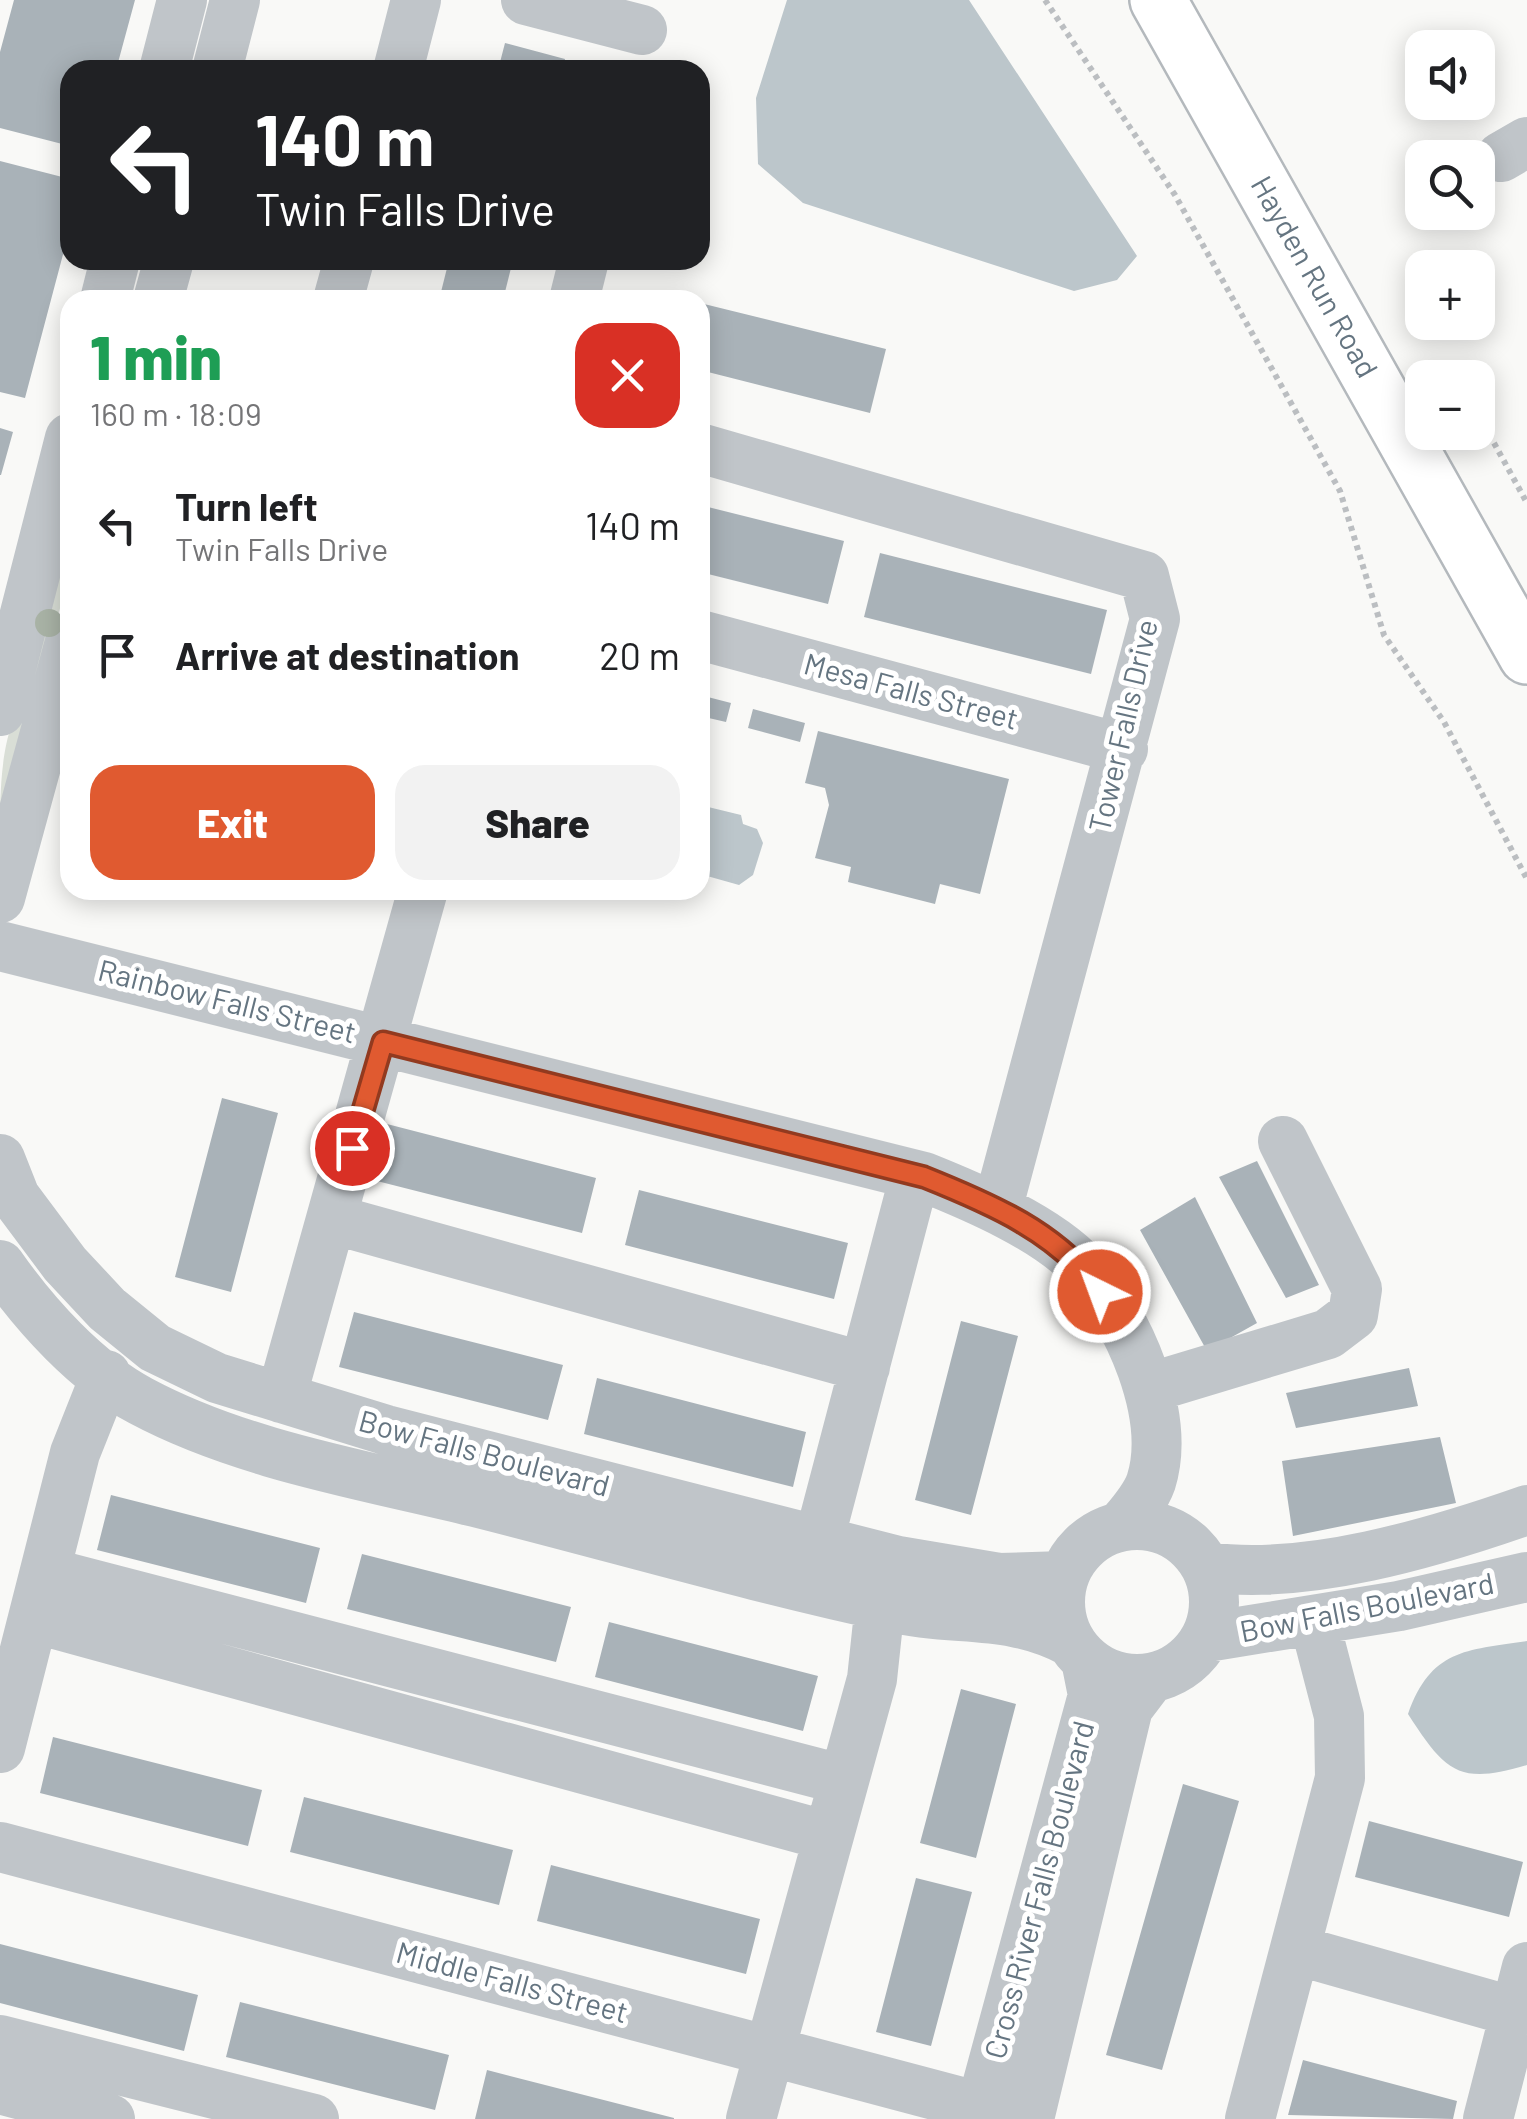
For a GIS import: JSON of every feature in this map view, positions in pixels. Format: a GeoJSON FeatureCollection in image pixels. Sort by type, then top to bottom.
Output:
{"type":"FeatureCollection","features":[{"type":"Feature","properties":{"kind":"main road","name":"Hayden Run Road"},"geometry":{"type":"LineString","coordinates":[[1158,0],[1192,53],[1527,656]]}},
{"type":"Feature","properties":{"kind":"street"},"geometry":{"type":"LineString","coordinates":[[167,60],[182,0]]}},
{"type":"Feature","properties":{"kind":"street"},"geometry":{"type":"LineString","coordinates":[[220,60],[235,0]]}},
{"type":"Feature","properties":{"kind":"street"},"geometry":{"type":"LineString","coordinates":[[401,60],[416,0]]}},
{"type":"Feature","properties":{"kind":"street"},"geometry":{"type":"LineString","coordinates":[[526,0],[642,33]]}},
{"type":"Feature","properties":{"kind":"street","name":"Tower Falls Drive"},"geometry":{"type":"LineString","coordinates":[[710,451],[1144,576],[1155,619],[998,1206]]}},
{"type":"Feature","properties":{"kind":"street"},"geometry":{"type":"LineString","coordinates":[[2,697],[60,476]]}},
{"type":"Feature","properties":{"kind":"street","name":"Mesa Falls Street"},"geometry":{"type":"LineString","coordinates":[[710,638],[1123,749]]}},
{"type":"Feature","properties":{"kind":"street"},"geometry":{"type":"LineString","coordinates":[[0,898],[60,679]]}},
{"type":"Feature","properties":{"kind":"street"},"geometry":{"type":"LineString","coordinates":[[281,1398],[419,900]]}},
{"type":"Feature","properties":{"kind":"street","name":"Rainbow Falls Street"},"geometry":{"type":"LineString","coordinates":[[0,946],[914,1175],[998,1206],[1083,1267],[1132,1342],[1149,1388],[1156,1429],[1152,1480],[1121,1526]]}},
{"type":"Feature","properties":{"kind":"street"},"geometry":{"type":"LineString","coordinates":[[1149,1388],[1328,1334],[1353,1315],[1357,1288],[1283,1141]]}},
{"type":"Feature","properties":{"kind":"street"},"geometry":{"type":"LineString","coordinates":[[819,1540],[914,1175]]}},
{"type":"Feature","properties":{"kind":"street","name":"Bow Falls Boulevard"},"geometry":{"type":"LineString","coordinates":[[5,1188],[107,1310],[155,1348],[216,1378],[386,1430],[898,1561],[999,1578],[1064,1576]]}},
{"type":"Feature","properties":{"kind":"street"},"geometry":{"type":"LineString","coordinates":[[332,1220],[864,1367]]}},
{"type":"Feature","properties":{"kind":"street","name":"Bow Falls Boulevard"},"geometry":{"type":"LineString","coordinates":[[0,1265],[20,1294],[106,1375],[139,1400],[268,1449],[880,1604],[1032,1623],[1078,1651]]}},
{"type":"Feature","properties":{"kind":"street"},"geometry":{"type":"LineString","coordinates":[[0,1748],[75,1453],[106,1375]]}},
{"type":"Feature","properties":{"kind":"street","name":"Rainbow Falls Street"},"geometry":{"type":"LineString","coordinates":[[1152,1480],[1191,1551]]}},
{"type":"Feature","properties":{"kind":"street","name":"Bow Falls Boulevard"},"geometry":{"type":"LineString","coordinates":[[1191,1551],[1265,1570],[1374,1554],[1527,1510]]}},
{"type":"Feature","properties":{"kind":"street"},"geometry":{"type":"LineString","coordinates":[[1121,1526],[1158,1527],[1191,1551],[1214,1590],[1214,1614],[1207,1637],[1183,1664],[1150,1678],[1127,1679],[1078,1651],[1062,1622],[1064,1576],[1077,1554],[1096,1536],[1121,1526]]}},
{"type":"Feature","properties":{"kind":"street","name":"Bow Falls Boulevard"},"geometry":{"type":"LineString","coordinates":[[1207,1637],[1527,1578]]}},
{"type":"Feature","properties":{"kind":"street"},"geometry":{"type":"LineString","coordinates":[[39,1595],[844,1780]]}},
{"type":"Feature","properties":{"kind":"street"},"geometry":{"type":"LineString","coordinates":[[39,1595],[828,1836]]}},
{"type":"Feature","properties":{"kind":"street"},"geometry":{"type":"LineString","coordinates":[[751,2119],[872,1679],[880,1604]]}},
{"type":"Feature","properties":{"kind":"street"},"geometry":{"type":"LineString","coordinates":[[1250,2119],[1340,1778],[1338,1716],[1314,1620]]}},
{"type":"Feature","properties":{"kind":"street","name":"Cross River Falls Boulevard"},"geometry":{"type":"LineString","coordinates":[[1003,2116],[1093,1695],[1078,1651]]}},
{"type":"Feature","properties":{"kind":"street","name":"Cross River Falls Boulevard"},"geometry":{"type":"LineString","coordinates":[[1003,2116],[1128,1708],[1150,1678]]}},
{"type":"Feature","properties":{"kind":"street","name":"Middle Falls Street"},"geometry":{"type":"LineString","coordinates":[[0,1846],[1003,2116]]}},
{"type":"Feature","properties":{"kind":"street"},"geometry":{"type":"LineString","coordinates":[[1296,1950],[1521,1990],[1488,2119]]}},
{"type":"Feature","properties":{"kind":"street"},"geometry":{"type":"LineString","coordinates":[[0,2040],[314,2119]]}},
{"type":"Feature","properties":{"kind":"street"},"geometry":{"type":"LineString","coordinates":[[0,2089],[110,2119]]}},
{"type":"Feature","properties":{"kind":"path"},"geometry":{"type":"LineString","coordinates":[[1045,0],[1175,195],[1340,491],[1384,635],[1444,722],[1527,879]]}},
{"type":"Feature","properties":{"kind":"path"},"geometry":{"type":"LineString","coordinates":[[1495,444],[1527,504]]}},
{"type":"Feature","properties":{"kind":"shaded area"},"geometry":{"type":"Polygon","coordinates":[[[787,0],[969,0],[1137,256],[1117,280],[1074,291],[803,203],[758,164],[756,98],[787,0]]]}},
{"type":"Feature","properties":{"kind":"shaded area"},"geometry":{"type":"Polygon","coordinates":[[[60,549],[60,608],[41,681],[28,672],[60,549]]]}},
{"type":"Feature","properties":{"kind":"shaded area"},"geometry":{"type":"Polygon","coordinates":[[[30,696],[0,831],[7,740],[20,707],[30,696]]]}},
{"type":"Feature","properties":{"kind":"shaded area"},"geometry":{"type":"Polygon","coordinates":[[[710,807],[741,815],[743,824],[757,829],[763,843],[753,875],[739,885],[710,877],[710,807]]]}},
{"type":"Feature","properties":{"kind":"shaded area"},"geometry":{"type":"Polygon","coordinates":[[[1527,1641],[1527,1765],[1484,1774],[1456,1769],[1432,1749],[1408,1714],[1417,1693],[1428,1676],[1453,1656],[1527,1641]]]}},
{"type":"Feature","properties":{"kind":"building"},"geometry":{"type":"Polygon","coordinates":[[[14,0],[135,0],[119,60],[60,60],[60,143],[0,128],[0,52],[14,0]]]}},
{"type":"Feature","properties":{"kind":"building"},"geometry":{"type":"Polygon","coordinates":[[[505,43],[565,59],[565,60],[501,60],[505,43]]]}},
{"type":"Feature","properties":{"kind":"building"},"geometry":{"type":"Polygon","coordinates":[[[0,161],[60,176],[60,266],[25,398],[0,392],[0,161]]]}},
{"type":"Feature","properties":{"kind":"building"},"geometry":{"type":"Polygon","coordinates":[[[446,270],[510,270],[506,290],[442,290],[446,270]]]}},
{"type":"Feature","properties":{"kind":"building"},"geometry":{"type":"Polygon","coordinates":[[[710,305],[886,349],[870,413],[710,373],[710,305]]]}},
{"type":"Feature","properties":{"kind":"building"},"geometry":{"type":"Polygon","coordinates":[[[0,428],[13,432],[1,475],[0,475],[0,428]]]}},
{"type":"Feature","properties":{"kind":"building"},"geometry":{"type":"Polygon","coordinates":[[[710,508],[844,541],[828,604],[710,574],[710,508]]]}},
{"type":"Feature","properties":{"kind":"building"},"geometry":{"type":"Polygon","coordinates":[[[880,553],[1107,610],[1091,674],[864,617],[880,553]]]}},
{"type":"Feature","properties":{"kind":"building"},"geometry":{"type":"Polygon","coordinates":[[[710,698],[731,703],[726,722],[710,718],[710,698]]]}},
{"type":"Feature","properties":{"kind":"building"},"geometry":{"type":"Polygon","coordinates":[[[753,709],[805,723],[800,742],[748,728],[753,709]]]}},
{"type":"Feature","properties":{"kind":"building"},"geometry":{"type":"Polygon","coordinates":[[[818,731],[1009,779],[980,894],[940,884],[935,904],[848,882],[851,867],[815,858],[829,805],[825,788],[805,783],[818,731]]]}},
{"type":"Feature","properties":{"kind":"building"},"geometry":{"type":"Polygon","coordinates":[[[222,1098],[278,1113],[231,1292],[175,1277],[222,1098]]]}},
{"type":"Feature","properties":{"kind":"building"},"geometry":{"type":"Polygon","coordinates":[[[387,1124],[596,1178],[582,1233],[373,1180],[387,1124]]]}},
{"type":"Feature","properties":{"kind":"building"},"geometry":{"type":"Polygon","coordinates":[[[1257,1161],[1319,1285],[1286,1298],[1219,1177],[1257,1161]]]}},
{"type":"Feature","properties":{"kind":"building"},"geometry":{"type":"Polygon","coordinates":[[[639,1190],[848,1243],[834,1299],[625,1245],[639,1190]]]}},
{"type":"Feature","properties":{"kind":"building"},"geometry":{"type":"Polygon","coordinates":[[[1195,1197],[1257,1323],[1207,1351],[1140,1230],[1195,1197]]]}},
{"type":"Feature","properties":{"kind":"building"},"geometry":{"type":"Polygon","coordinates":[[[354,1312],[563,1365],[548,1420],[339,1367],[354,1312]]]}},
{"type":"Feature","properties":{"kind":"building"},"geometry":{"type":"Polygon","coordinates":[[[961,1321],[1018,1336],[971,1515],[915,1500],[961,1321]]]}},
{"type":"Feature","properties":{"kind":"building"},"geometry":{"type":"Polygon","coordinates":[[[1409,1368],[1418,1406],[1296,1428],[1286,1393],[1409,1368]]]}},
{"type":"Feature","properties":{"kind":"building"},"geometry":{"type":"Polygon","coordinates":[[[597,1378],[806,1432],[793,1487],[584,1434],[597,1378]]]}},
{"type":"Feature","properties":{"kind":"building"},"geometry":{"type":"Polygon","coordinates":[[[1440,1437],[1456,1503],[1293,1536],[1282,1461],[1440,1437]]]}},
{"type":"Feature","properties":{"kind":"building"},"geometry":{"type":"Polygon","coordinates":[[[111,1495],[320,1548],[306,1603],[97,1550],[111,1495]]]}},
{"type":"Feature","properties":{"kind":"building"},"geometry":{"type":"Polygon","coordinates":[[[362,1554],[571,1607],[556,1662],[347,1609],[362,1554]]]}},
{"type":"Feature","properties":{"kind":"building"},"geometry":{"type":"Polygon","coordinates":[[[609,1622],[818,1676],[803,1731],[595,1677],[609,1622]]]}},
{"type":"Feature","properties":{"kind":"building"},"geometry":{"type":"Polygon","coordinates":[[[961,1689],[1016,1704],[976,1858],[920,1843],[961,1689]]]}},
{"type":"Feature","properties":{"kind":"building"},"geometry":{"type":"Polygon","coordinates":[[[53,1737],[262,1790],[248,1846],[40,1793],[53,1737]]]}},
{"type":"Feature","properties":{"kind":"building"},"geometry":{"type":"Polygon","coordinates":[[[1183,1784],[1239,1801],[1162,2070],[1106,2055],[1183,1784]]]}},
{"type":"Feature","properties":{"kind":"building"},"geometry":{"type":"Polygon","coordinates":[[[304,1797],[513,1850],[499,1905],[290,1852],[304,1797]]]}},
{"type":"Feature","properties":{"kind":"building"},"geometry":{"type":"Polygon","coordinates":[[[1369,1821],[1523,1862],[1509,1917],[1355,1877],[1369,1821]]]}},
{"type":"Feature","properties":{"kind":"building"},"geometry":{"type":"Polygon","coordinates":[[[551,1865],[760,1919],[746,1974],[537,1921],[551,1865]]]}},
{"type":"Feature","properties":{"kind":"building"},"geometry":{"type":"Polygon","coordinates":[[[916,1878],[972,1892],[931,2046],[876,2032],[916,1878]]]}},
{"type":"Feature","properties":{"kind":"building"},"geometry":{"type":"Polygon","coordinates":[[[0,1944],[198,1995],[184,2051],[0,2003],[0,1944]]]}},
{"type":"Feature","properties":{"kind":"building"},"geometry":{"type":"Polygon","coordinates":[[[240,2002],[449,2055],[435,2110],[226,2057],[240,2002]]]}},
{"type":"Feature","properties":{"kind":"building"},"geometry":{"type":"Polygon","coordinates":[[[1303,2060],[1457,2101],[1453,2119],[1288,2115],[1303,2060]]]}},
{"type":"Feature","properties":{"kind":"building"},"geometry":{"type":"Polygon","coordinates":[[[487,2070],[674,2118],[674,2119],[475,2119],[487,2070]]]}},
{"type":"Feature","properties":{"kind":"route"},"geometry":{"type":"LineString","coordinates":[[352,1148],[383,1042],[924,1177],[998,1206],[1083,1267],[1100,1292]]}}]}
